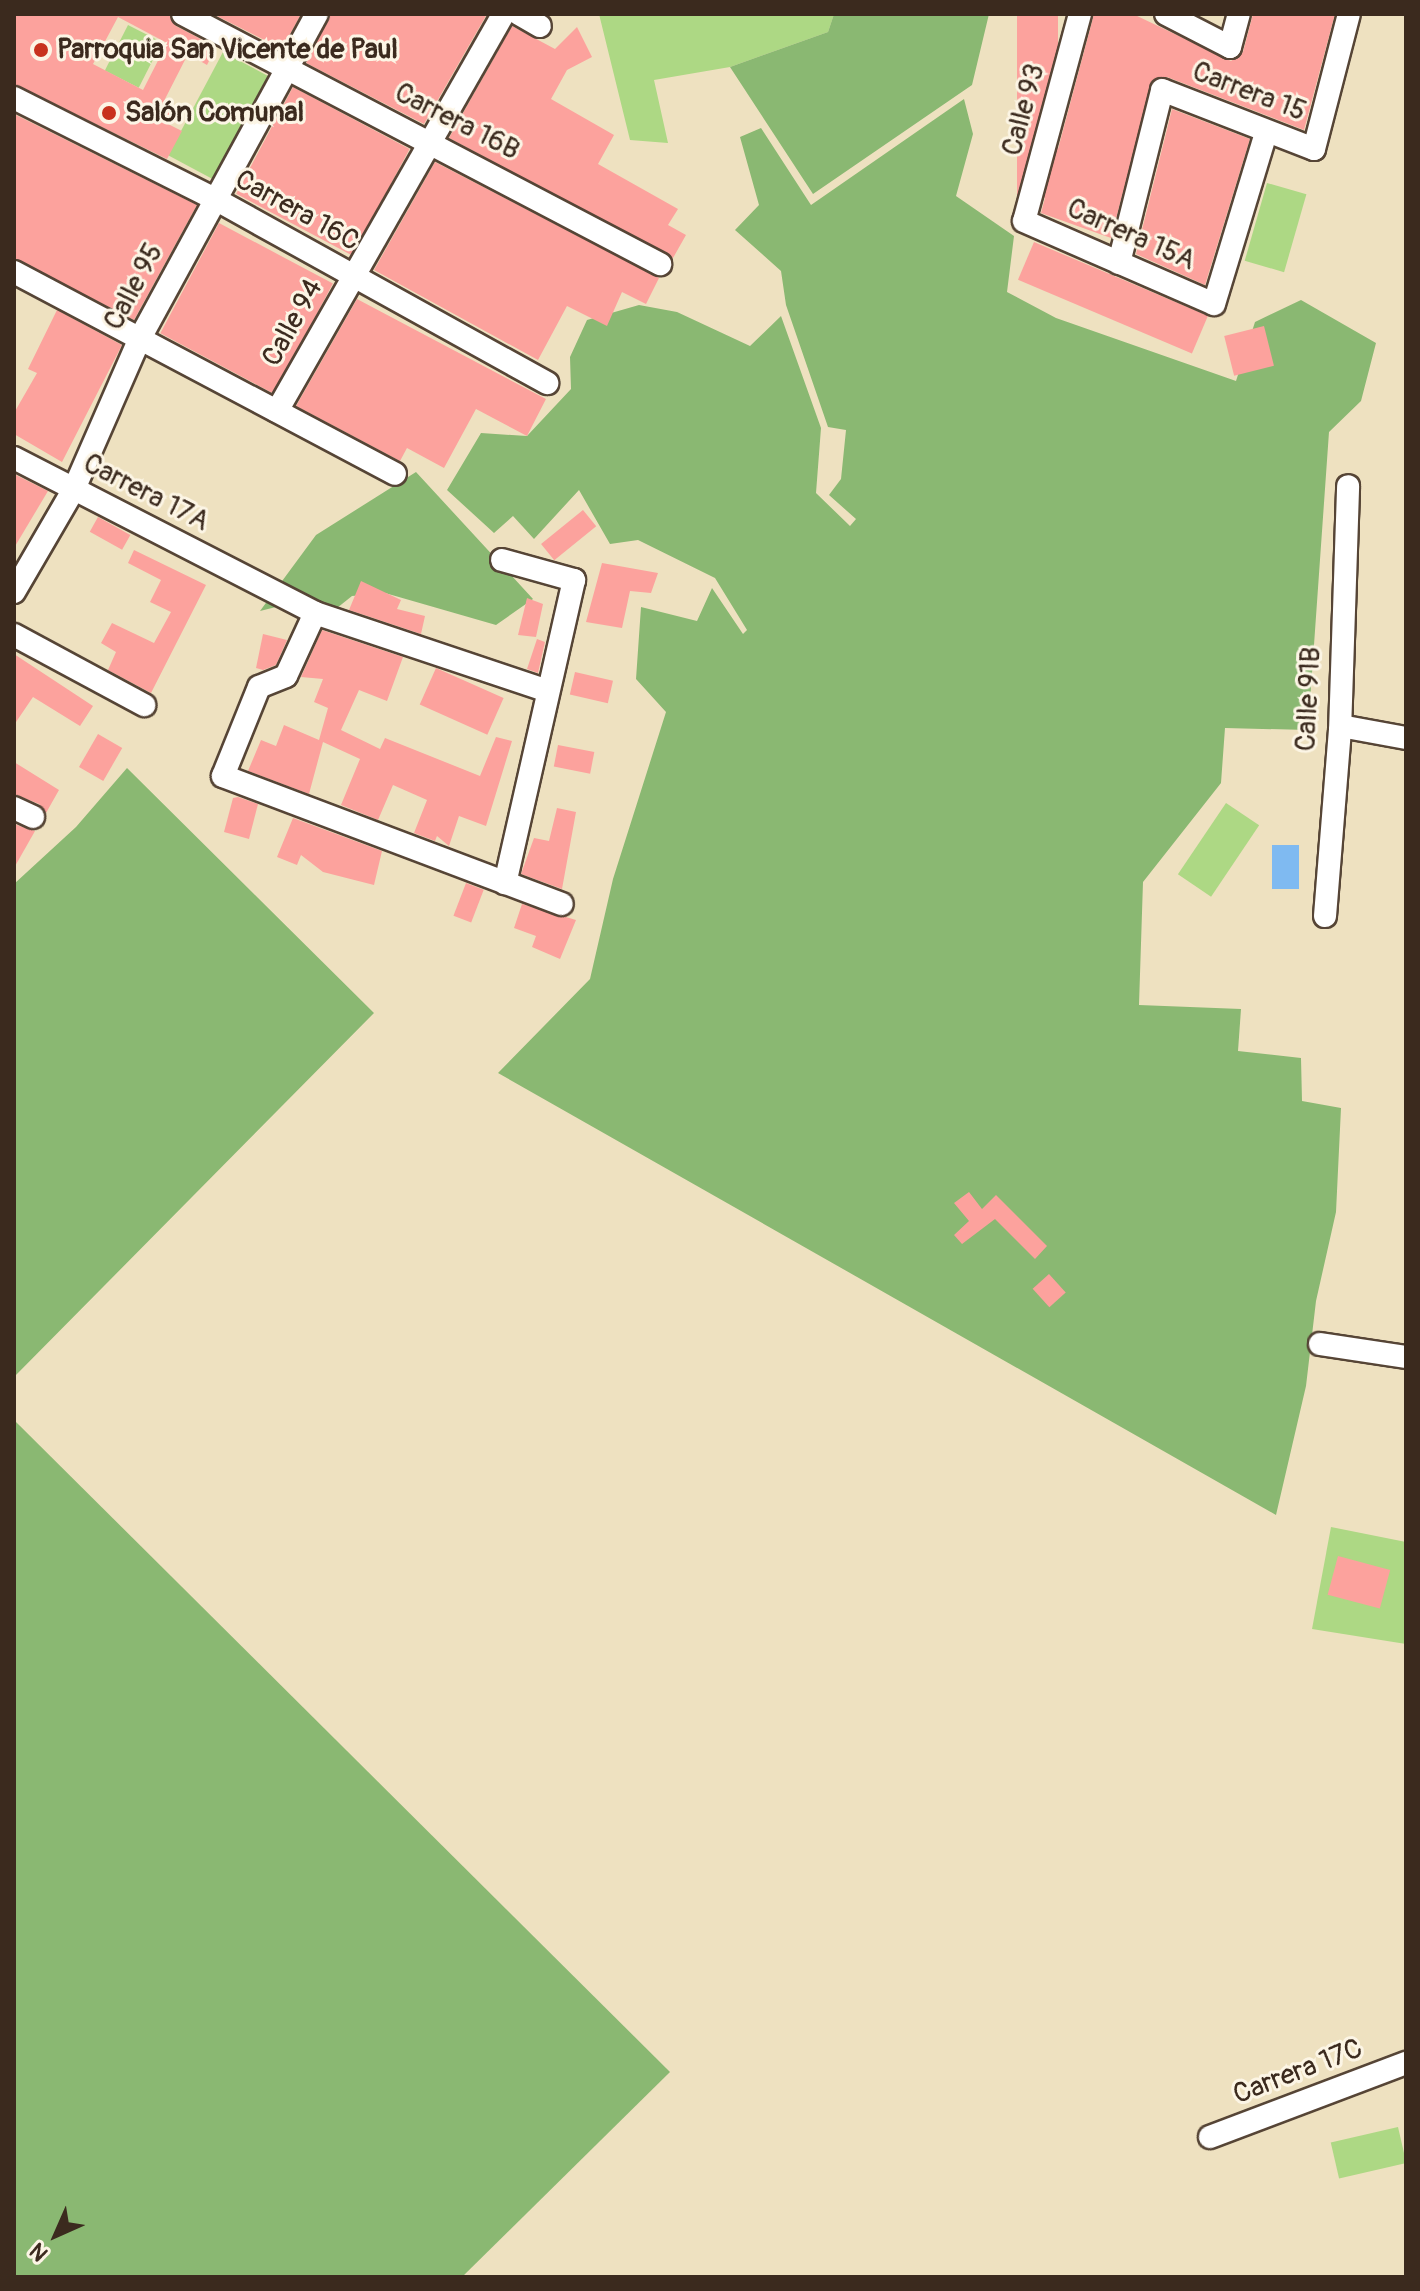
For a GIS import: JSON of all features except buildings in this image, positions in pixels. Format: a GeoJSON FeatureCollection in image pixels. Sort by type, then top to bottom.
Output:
{"type":"FeatureCollection","features":[{"type":"Feature","properties":{"kind":"street","name":"Carrera 16B"},"geometry":{"type":"LineString","coordinates":[[183,14],[288,72],[433,141],[660,264]]}},
{"type":"Feature","properties":{"kind":"street","name":"Calle 95"},"geometry":{"type":"LineString","coordinates":[[14,592],[74,489],[139,340],[317,14]]}},
{"type":"Feature","properties":{"kind":"street","name":"Calle 94"},"geometry":{"type":"LineString","coordinates":[[277,411],[503,14]]}},
{"type":"Feature","properties":{"kind":"street"},"geometry":{"type":"LineString","coordinates":[[519,14],[540,26]]}},
{"type":"Feature","properties":{"kind":"street","name":"Calle 93"},"geometry":{"type":"LineString","coordinates":[[1024,221],[1080,14]]}},
{"type":"Feature","properties":{"kind":"street"},"geometry":{"type":"LineString","coordinates":[[1166,14],[1230,47],[1239,14]]}},
{"type":"Feature","properties":{"kind":"street","name":"Carrera 15"},"geometry":{"type":"LineString","coordinates":[[1119,263],[1162,90],[1266,133],[1314,149],[1349,14]]}},
{"type":"Feature","properties":{"kind":"street","name":"Carrera 16C"},"geometry":{"type":"LineString","coordinates":[[14,98],[215,199],[547,383]]}},
{"type":"Feature","properties":{"kind":"street","name":"Carrera 15A"},"geometry":{"type":"LineString","coordinates":[[1024,221],[1214,304],[1266,133]]}},
{"type":"Feature","properties":{"kind":"street"},"geometry":{"type":"LineString","coordinates":[[14,272],[395,474]]}},
{"type":"Feature","properties":{"kind":"street","name":"Carrera 17A"},"geometry":{"type":"LineString","coordinates":[[14,458],[315,613],[548,691]]}},
{"type":"Feature","properties":{"kind":"street","name":"Calle 91B"},"geometry":{"type":"LineString","coordinates":[[1325,916],[1340,731],[1348,486]]}},
{"type":"Feature","properties":{"kind":"street"},"geometry":{"type":"LineString","coordinates":[[502,560],[574,580],[505,883]]}},
{"type":"Feature","properties":{"kind":"street"},"geometry":{"type":"LineString","coordinates":[[315,613],[286,676],[259,687],[223,776],[562,904]]}},
{"type":"Feature","properties":{"kind":"street"},"geometry":{"type":"LineString","coordinates":[[14,635],[144,705]]}},
{"type":"Feature","properties":{"kind":"street"},"geometry":{"type":"LineString","coordinates":[[1340,731],[1346,727],[1406,738]]}},
{"type":"Feature","properties":{"kind":"street"},"geometry":{"type":"LineString","coordinates":[[1320,1344],[1406,1357]]}},
{"type":"Feature","properties":{"kind":"street","name":"Carrera 17C"},"geometry":{"type":"LineString","coordinates":[[1210,2137],[1406,2063]]}},
{"type":"Feature","properties":{"kind":"green space"},"geometry":{"type":"Polygon","coordinates":[[[599,14],[834,14],[828,32],[730,67],[654,80],[668,143],[630,140],[599,14]]]}},
{"type":"Feature","properties":{"kind":"green space"},"geometry":{"type":"Polygon","coordinates":[[[834,14],[989,14],[972,85],[813,194],[730,67],[828,32],[834,14]]]}},
{"type":"Feature","properties":{"kind":"green space"},"geometry":{"type":"Polygon","coordinates":[[[128,25],[162,42],[139,88],[105,70],[128,25]]]}},
{"type":"Feature","properties":{"kind":"green space"},"geometry":{"type":"Polygon","coordinates":[[[223,52],[269,76],[214,180],[168,155],[223,52]]]}},
{"type":"Feature","properties":{"kind":"green space"},"geometry":{"type":"Polygon","coordinates":[[[964,99],[973,134],[956,196],[1014,236],[1007,292],[1056,318],[1236,381],[1255,322],[1301,300],[1376,343],[1361,401],[1329,432],[1308,730],[1225,728],[1221,783],[1143,882],[1139,1005],[1241,1009],[1238,1051],[1301,1058],[1302,1101],[1341,1108],[1336,1212],[1316,1301],[1306,1386],[1276,1515],[498,1073],[590,979],[613,879],[666,712],[636,679],[641,607],[697,621],[712,588],[743,634],[747,630],[715,578],[638,540],[610,544],[579,490],[534,539],[513,516],[494,533],[447,490],[481,433],[527,436],[571,389],[570,357],[587,320],[639,305],[677,312],[750,346],[781,316],[821,428],[816,493],[850,526],[856,519],[829,495],[841,479],[846,430],[828,427],[786,305],[781,271],[735,230],[759,205],[740,137],[761,128],[811,205],[964,99]]]}},
{"type":"Feature","properties":{"kind":"green space"},"geometry":{"type":"Polygon","coordinates":[[[1267,183],[1306,194],[1284,272],[1245,261],[1267,183]]]}},
{"type":"Feature","properties":{"kind":"green space"},"geometry":{"type":"Polygon","coordinates":[[[416,472],[533,599],[496,625],[385,593],[352,596],[332,612],[300,601],[260,611],[316,535],[416,472]]]}},
{"type":"Feature","properties":{"kind":"green space"},"geometry":{"type":"Polygon","coordinates":[[[127,768],[374,1013],[14,1377],[14,884],[76,827],[127,768]]]}},
{"type":"Feature","properties":{"kind":"green space"},"geometry":{"type":"Polygon","coordinates":[[[1226,803],[1259,825],[1211,897],[1178,874],[1226,803]]]}},
{"type":"Feature","properties":{"kind":"green space"},"geometry":{"type":"Polygon","coordinates":[[[14,1420],[670,2072],[462,2277],[14,2277],[14,1420]]]}},
{"type":"Feature","properties":{"kind":"green space"},"geometry":{"type":"Polygon","coordinates":[[[1331,1527],[1406,1542],[1406,1644],[1312,1629],[1331,1527]]]}},
{"type":"Feature","properties":{"kind":"green space"},"geometry":{"type":"Polygon","coordinates":[[[1398,2127],[1406,2163],[1339,2179],[1331,2143],[1398,2127]]]}},
{"type":"Feature","properties":{"kind":"water"},"geometry":{"type":"Polygon","coordinates":[[[1272,845],[1299,845],[1299,889],[1272,889],[1272,845]]]}},
{"type":"Feature","properties":{"kind":"place","name":"Parroquia San Vicente de Paul"},"geometry":{"type":"Point","coordinates":[41,50]}},
{"type":"Feature","properties":{"kind":"place","name":"Salón Comunal"},"geometry":{"type":"Point","coordinates":[109,113]}}]}
